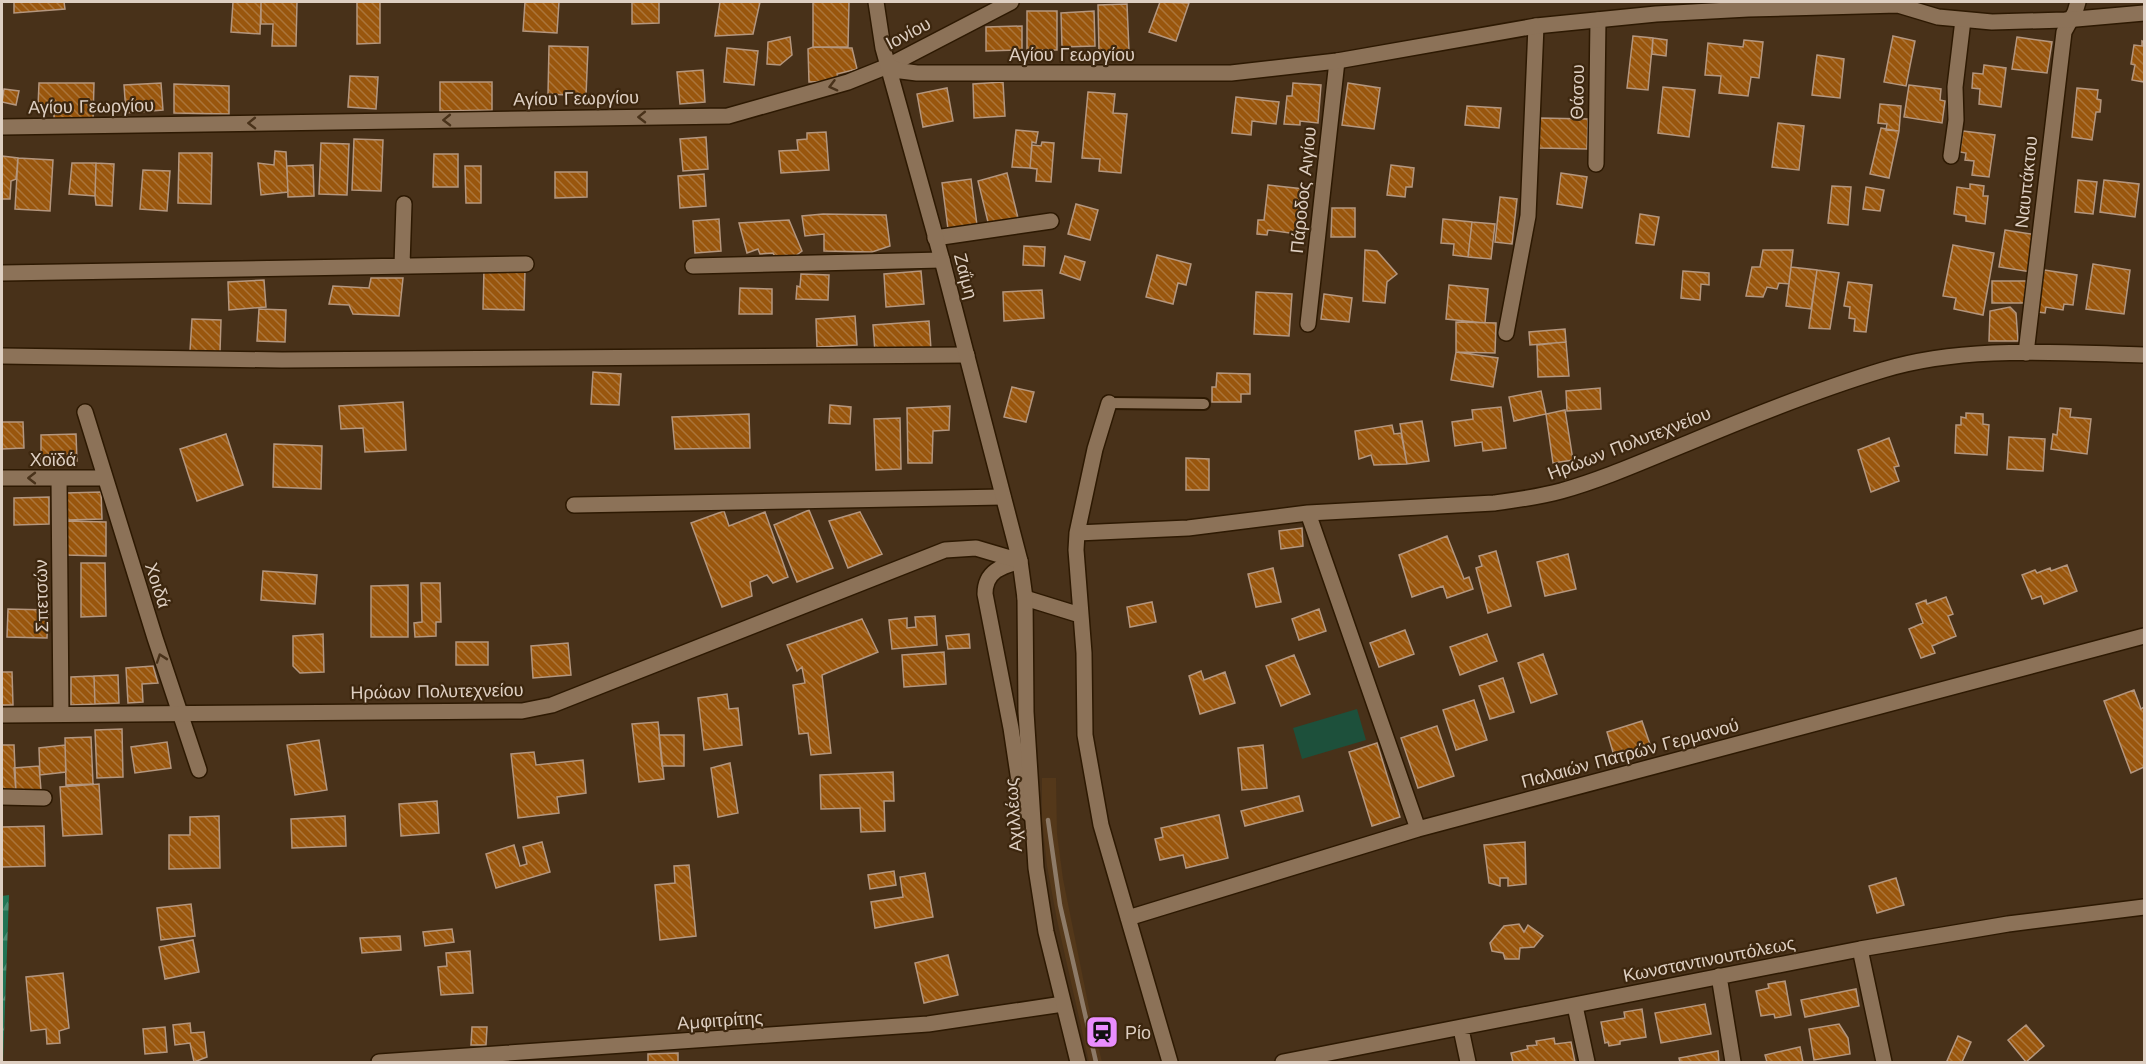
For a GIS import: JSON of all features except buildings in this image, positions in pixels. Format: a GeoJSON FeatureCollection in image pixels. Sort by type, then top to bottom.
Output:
{"type":"FeatureCollection","features":[{"type":"Feature","properties":{"kind":"street","name":"Ζαΐμη"},"geometry":{"type":"LineString","coordinates":[[876,2],[888,66],[942,260],[1020,561]]}},
{"type":"Feature","properties":{"kind":"street","name":"Ιονίου"},"geometry":{"type":"LineString","coordinates":[[888,66],[1011,2]]}},
{"type":"Feature","properties":{"kind":"street","name":"Ναυπάκτου"},"geometry":{"type":"LineString","coordinates":[[2026,353],[2064,32],[2078,2]]}},
{"type":"Feature","properties":{"kind":"street","name":"Αγίου Γεωργίου"},"geometry":{"type":"LineString","coordinates":[[2,127],[728,116],[848,82],[888,66],[901,71],[917,73],[1231,73],[1337,61],[1536,26],[1748,9],[1902,4],[1938,17],[2013,22],[2145,14]]}},
{"type":"Feature","properties":{"kind":"street","name":"Θάσου"},"geometry":{"type":"LineString","coordinates":[[1596,164],[1598,20]]}},
{"type":"Feature","properties":{"kind":"street"},"geometry":{"type":"LineString","coordinates":[[1951,156],[1956,120],[1955,87],[1963,20]]}},
{"type":"Feature","properties":{"kind":"street"},"geometry":{"type":"LineString","coordinates":[[1506,333],[1528,216],[1536,26]]}},
{"type":"Feature","properties":{"kind":"street","name":"Πάροδος Αιγίου"},"geometry":{"type":"LineString","coordinates":[[1308,324],[1337,61]]}},
{"type":"Feature","properties":{"kind":"street"},"geometry":{"type":"LineString","coordinates":[[402,265],[404,204]]}},
{"type":"Feature","properties":{"kind":"street"},"geometry":{"type":"LineString","coordinates":[[935,238],[1051,221]]}},
{"type":"Feature","properties":{"kind":"street"},"geometry":{"type":"LineString","coordinates":[[693,266],[942,260]]}},
{"type":"Feature","properties":{"kind":"street"},"geometry":{"type":"LineString","coordinates":[[2,273],[526,264]]}},
{"type":"Feature","properties":{"kind":"street","name":"Ηρώων Πολυτεχνείου"},"geometry":{"type":"LineString","coordinates":[[1077,532],[1188,528],[1308,513],[1494,503],[1524,499],[1561,491],[1602,478],[1770,409],[1884,369],[1946,357],[2026,353],[2145,355]]}},
{"type":"Feature","properties":{"kind":"street"},"geometry":{"type":"LineString","coordinates":[[2,356],[282,360],[967,355]]}},
{"type":"Feature","properties":{"kind":"street"},"geometry":{"type":"LineString","coordinates":[[1110,403],[1095,449],[1077,532],[1076,550],[1084,653],[1085,735],[1101,825],[1170,1062]]}},
{"type":"Feature","properties":{"kind":"street","name":"Χοιδά"},"geometry":{"type":"LineString","coordinates":[[85,412],[151,628],[199,770]]}},
{"type":"Feature","properties":{"kind":"street","name":"Χοϊδά"},"geometry":{"type":"LineString","coordinates":[[2,478],[105,478]]}},
{"type":"Feature","properties":{"kind":"street","name":"Σπετσών"},"geometry":{"type":"LineString","coordinates":[[59,478],[61,714]]}},
{"type":"Feature","properties":{"kind":"street"},"geometry":{"type":"LineString","coordinates":[[574,505],[1003,497]]}},
{"type":"Feature","properties":{"kind":"street"},"geometry":{"type":"LineString","coordinates":[[1308,513],[1418,830]]}},
{"type":"Feature","properties":{"kind":"street","name":"Ηρώων Πολυτεχνείου"},"geometry":{"type":"LineString","coordinates":[[2,715],[522,711],[540,708],[945,550],[976,548],[1020,561]]}},
{"type":"Feature","properties":{"kind":"street"},"geometry":{"type":"LineString","coordinates":[[1020,561],[1000,567],[990,574],[986,582],[985,594],[1011,728],[1022,801],[1026,811],[1032,816]]}},
{"type":"Feature","properties":{"kind":"street","name":"Αχιλλέως"},"geometry":{"type":"LineString","coordinates":[[1020,561],[1025,598],[1026,712],[1032,816],[1040,899],[1078,1062]]}},
{"type":"Feature","properties":{"kind":"street"},"geometry":{"type":"LineString","coordinates":[[1025,598],[1080,615]]}},
{"type":"Feature","properties":{"kind":"street","name":"Παλαιών Πατρών Γερμανού"},"geometry":{"type":"LineString","coordinates":[[1128,918],[1418,830],[2145,636]]}},
{"type":"Feature","properties":{"kind":"street"},"geometry":{"type":"LineString","coordinates":[[2,797],[44,798]]}},
{"type":"Feature","properties":{"kind":"street","name":"Κωνσταντινουπόλεως"},"geometry":{"type":"LineString","coordinates":[[1283,1062],[1461,1029],[1860,949],[2008,924],[2145,907]]}},
{"type":"Feature","properties":{"kind":"street"},"geometry":{"type":"LineString","coordinates":[[1860,949],[1884,1062]]}},
{"type":"Feature","properties":{"kind":"street"},"geometry":{"type":"LineString","coordinates":[[1719,976],[1733,1062]]}},
{"type":"Feature","properties":{"kind":"street","name":"Αμφιτρίτης"},"geometry":{"type":"LineString","coordinates":[[379,1062],[905,1026],[1063,1004]]}},
{"type":"Feature","properties":{"kind":"street"},"geometry":{"type":"LineString","coordinates":[[1575,1006],[1587,1062]]}},
{"type":"Feature","properties":{"kind":"street"},"geometry":{"type":"LineString","coordinates":[[1461,1029],[1468,1062]]}},
{"type":"Feature","properties":{"kind":"lane"},"geometry":{"type":"LineString","coordinates":[[1110,403],[1204,404]]}},
{"type":"Feature","properties":{"kind":"shaded area"},"geometry":{"type":"Polygon","coordinates":[[[1042,778],[1056,778],[1057,834],[1063,879],[1102,1062],[1089,1062],[1057,920],[1047,866],[1042,819],[1042,778]]]}},
{"type":"Feature","properties":{"kind":"green space"},"geometry":{"type":"Polygon","coordinates":[[[1357,709],[1366,740],[1302,759],[1293,728],[1357,709]]]}},
{"type":"Feature","properties":{"kind":"green space"},"geometry":{"type":"Polygon","coordinates":[[[9,895],[3,1062],[2,1062],[2,896],[9,895]]]}},
{"type":"Feature","properties":{"kind":"railway"},"geometry":{"type":"LineString","coordinates":[[1048,820],[1060,905],[1096,1062]]}},
{"type":"Feature","properties":{"kind":"place","name":"Ρίο"},"geometry":{"type":"Point","coordinates":[1102,1032]}}]}
